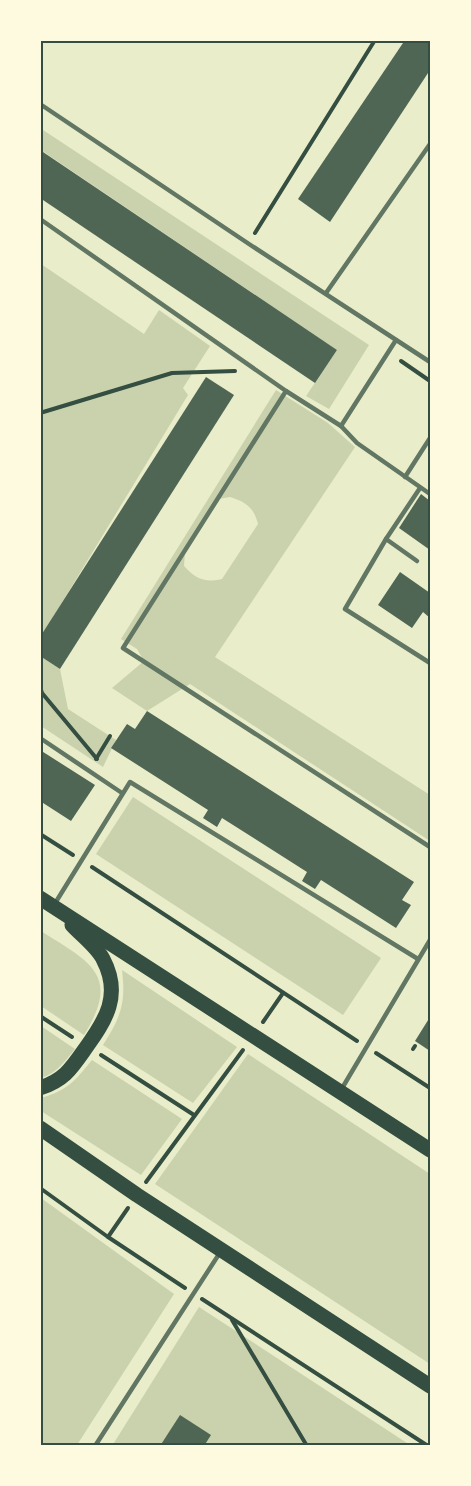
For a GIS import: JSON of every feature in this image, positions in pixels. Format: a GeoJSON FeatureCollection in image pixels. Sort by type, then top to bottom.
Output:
{"type":"FeatureCollection","features":[{"type":"Feature","properties":{"kind":"main road"},"geometry":{"type":"LineString","coordinates":[[47,902],[430,1150]]}},
{"type":"Feature","properties":{"kind":"main road"},"geometry":{"type":"LineString","coordinates":[[40,1088],[56,1083],[69,1071],[104,1023],[112,1002],[111,979],[103,958],[47,902]]}},
{"type":"Feature","properties":{"kind":"main road"},"geometry":{"type":"LineString","coordinates":[[40,1128],[137,1195],[430,1386]]}},
{"type":"Feature","properties":{"kind":"lane"},"geometry":{"type":"LineString","coordinates":[[40,104],[430,362]]}},
{"type":"Feature","properties":{"kind":"lane"},"geometry":{"type":"LineString","coordinates":[[326,293],[430,144]]}},
{"type":"Feature","properties":{"kind":"lane"},"geometry":{"type":"LineString","coordinates":[[40,219],[285,391],[341,426],[357,443],[430,494]]}},
{"type":"Feature","properties":{"kind":"lane"},"geometry":{"type":"LineString","coordinates":[[341,426],[396,340]]}},
{"type":"Feature","properties":{"kind":"lane"},"geometry":{"type":"LineString","coordinates":[[285,391],[123,648],[430,848]]}},
{"type":"Feature","properties":{"kind":"lane"},"geometry":{"type":"LineString","coordinates":[[405,477],[430,438]]}},
{"type":"Feature","properties":{"kind":"lane"},"geometry":{"type":"LineString","coordinates":[[420,488],[386,539],[345,609],[430,663]]}},
{"type":"Feature","properties":{"kind":"lane"},"geometry":{"type":"LineString","coordinates":[[386,539],[417,561]]}},
{"type":"Feature","properties":{"kind":"lane"},"geometry":{"type":"LineString","coordinates":[[40,738],[122,793]]}},
{"type":"Feature","properties":{"kind":"lane"},"geometry":{"type":"LineString","coordinates":[[47,902],[81,860],[130,782],[418,959]]}},
{"type":"Feature","properties":{"kind":"lane"},"geometry":{"type":"LineString","coordinates":[[340,1091],[368,1048],[430,940]]}},
{"type":"Feature","properties":{"kind":"lane"},"geometry":{"type":"LineString","coordinates":[[95,1446],[222,1250]]}},
{"type":"Feature","properties":{"kind":"path"},"geometry":{"type":"LineString","coordinates":[[249,244],[375,40]]}},
{"type":"Feature","properties":{"kind":"path"},"geometry":{"type":"LineString","coordinates":[[40,413],[172,373],[257,371]]}},
{"type":"Feature","properties":{"kind":"path"},"geometry":{"type":"LineString","coordinates":[[40,687],[42,693],[96,759],[110,736]]}},
{"type":"Feature","properties":{"kind":"path"},"geometry":{"type":"LineString","coordinates":[[40,834],[430,1088]]}},
{"type":"Feature","properties":{"kind":"path"},"geometry":{"type":"LineString","coordinates":[[108,1237],[283,993]]}},
{"type":"Feature","properties":{"kind":"path"},"geometry":{"type":"LineString","coordinates":[[40,1016],[194,1115]]}},
{"type":"Feature","properties":{"kind":"path"},"geometry":{"type":"LineString","coordinates":[[40,1188],[108,1237],[428,1446]]}},
{"type":"Feature","properties":{"kind":"path"},"geometry":{"type":"LineString","coordinates":[[231,1318],[307,1446]]}},
{"type":"Feature","properties":{"kind":"green space"},"geometry":{"type":"Polygon","coordinates":[[[40,128],[369,345],[329,409],[306,396],[337,350],[41,150],[40,128]]]}},
{"type":"Feature","properties":{"kind":"green space"},"geometry":{"type":"Polygon","coordinates":[[[41,264],[144,334],[159,310],[210,346],[183,388],[188,395],[41,637],[41,264]]]}},
{"type":"Feature","properties":{"kind":"green space"},"geometry":{"type":"Polygon","coordinates":[[[276,390],[328,423],[355,447],[215,657],[430,795],[430,841],[190,684],[147,711],[112,688],[144,661],[137,649],[121,639],[276,390]],[[230,497],[219,499],[185,552],[184,566],[197,577],[206,580],[222,579],[258,524],[252,510],[230,497]]]}},
{"type":"Feature","properties":{"kind":"green space"},"geometry":{"type":"Polygon","coordinates":[[[40,656],[60,669],[68,709],[116,740],[103,767],[41,726],[40,656]]]}},
{"type":"Feature","properties":{"kind":"green space"},"geometry":{"type":"Polygon","coordinates":[[[133,797],[381,958],[343,1015],[96,854],[133,797]]]}},
{"type":"Feature","properties":{"kind":"green space"},"geometry":{"type":"Polygon","coordinates":[[[41,931],[86,961],[100,983],[100,997],[95,1014],[84,1035],[41,1006],[41,931]]]}},
{"type":"Feature","properties":{"kind":"green space"},"geometry":{"type":"Polygon","coordinates":[[[122,970],[237,1047],[193,1103],[103,1045],[121,1009],[122,970]]]}},
{"type":"Feature","properties":{"kind":"green space"},"geometry":{"type":"Polygon","coordinates":[[[41,1026],[75,1049],[56,1070],[41,1078],[41,1026]]]}},
{"type":"Feature","properties":{"kind":"green space"},"geometry":{"type":"Polygon","coordinates":[[[248,1054],[430,1174],[430,1364],[155,1184],[248,1054]]]}},
{"type":"Feature","properties":{"kind":"green space"},"geometry":{"type":"Polygon","coordinates":[[[92,1060],[182,1119],[141,1175],[41,1111],[41,1098],[58,1092],[70,1084],[92,1060]]]}},
{"type":"Feature","properties":{"kind":"green space"},"geometry":{"type":"Polygon","coordinates":[[[41,1198],[174,1294],[77,1445],[44,1445],[41,1443],[41,1198]]]}},
{"type":"Feature","properties":{"kind":"green space"},"geometry":{"type":"Polygon","coordinates":[[[199,1307],[410,1445],[112,1446],[199,1307]]]}},
{"type":"Feature","properties":{"kind":"building"},"geometry":{"type":"Polygon","coordinates":[[[405,40],[430,40],[430,70],[330,222],[298,199],[405,40]]]}},
{"type":"Feature","properties":{"kind":"building"},"geometry":{"type":"Polygon","coordinates":[[[40,150],[337,350],[315,383],[40,198],[40,150]]]}},
{"type":"Feature","properties":{"kind":"building"},"geometry":{"type":"Polygon","coordinates":[[[206,377],[234,395],[60,669],[40,656],[40,637],[206,377]]]}},
{"type":"Feature","properties":{"kind":"building"},"geometry":{"type":"Polygon","coordinates":[[[421,494],[430,501],[430,550],[399,528],[421,494]]]}},
{"type":"Feature","properties":{"kind":"building"},"geometry":{"type":"Polygon","coordinates":[[[400,572],[430,593],[430,618],[423,612],[412,628],[378,605],[400,572]]]}},
{"type":"Feature","properties":{"kind":"building"},"geometry":{"type":"Polygon","coordinates":[[[147,711],[414,882],[402,900],[411,905],[396,928],[321,880],[315,889],[302,881],[307,872],[222,818],[217,827],[203,818],[208,810],[111,748],[127,724],[135,729],[147,711]]]}},
{"type":"Feature","properties":{"kind":"building"},"geometry":{"type":"Polygon","coordinates":[[[40,750],[95,785],[71,821],[40,801],[40,750]]]}},
{"type":"Feature","properties":{"kind":"building"},"geometry":{"type":"Polygon","coordinates":[[[430,1017],[430,1051],[415,1041],[430,1017]]]}},
{"type":"Feature","properties":{"kind":"building"},"geometry":{"type":"Polygon","coordinates":[[[180,1415],[211,1435],[204,1446],[160,1446],[180,1415]]]}}]}
